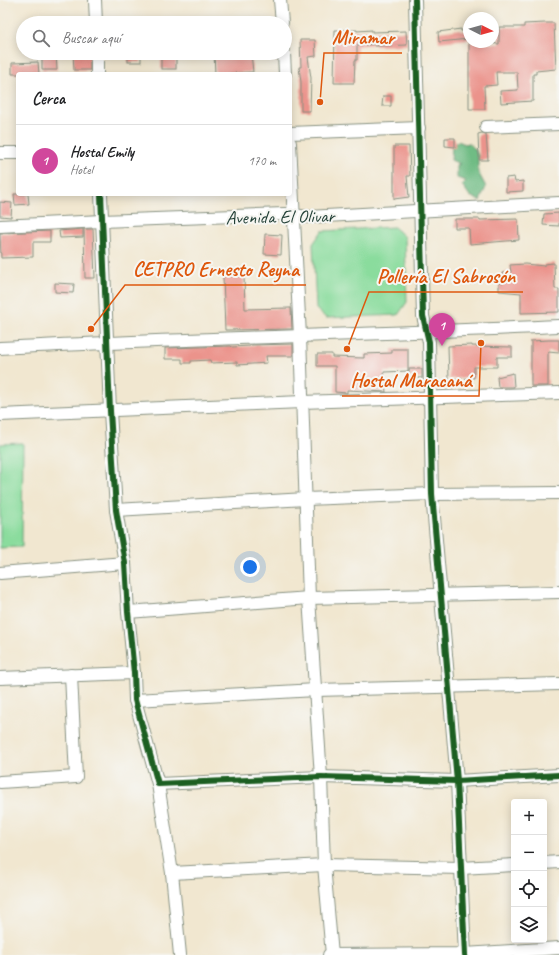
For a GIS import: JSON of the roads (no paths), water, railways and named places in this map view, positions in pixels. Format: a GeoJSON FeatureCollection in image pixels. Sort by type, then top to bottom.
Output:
{"type":"FeatureCollection","features":[{"type":"Feature","properties":{"kind":"street"},"geometry":{"type":"LineString","coordinates":[[95,0],[96,16]]}},
{"type":"Feature","properties":{"kind":"street"},"geometry":{"type":"LineString","coordinates":[[280,0],[281,16]]}},
{"type":"Feature","properties":{"kind":"street"},"geometry":{"type":"LineString","coordinates":[[415,0],[423,316],[429,342],[432,494],[457,781],[465,955]]}},
{"type":"Feature","properties":{"kind":"street"},"geometry":{"type":"LineString","coordinates":[[96,60],[97,72]]}},
{"type":"Feature","properties":{"kind":"street"},"geometry":{"type":"LineString","coordinates":[[284,60],[285,72]]}},
{"type":"Feature","properties":{"kind":"street"},"geometry":{"type":"LineString","coordinates":[[486,127],[559,124]]}},
{"type":"Feature","properties":{"kind":"street"},"geometry":{"type":"LineString","coordinates":[[292,133],[419,128]]}},
{"type":"Feature","properties":{"kind":"street"},"geometry":{"type":"LineString","coordinates":[[0,153],[16,153]]}},
{"type":"Feature","properties":{"kind":"street"},"geometry":{"type":"LineString","coordinates":[[292,179],[300,336],[309,598],[321,777],[324,865],[332,955]]}},
{"type":"Feature","properties":{"kind":"street"},"geometry":{"type":"LineString","coordinates":[[101,196],[110,411],[116,510],[125,563],[135,700],[158,784],[172,873],[180,955]]}},
{"type":"Feature","properties":{"kind":"street","name":"Avenida El Olivar"},"geometry":{"type":"LineString","coordinates":[[0,226],[285,214],[308,217],[559,203]]}},
{"type":"Feature","properties":{"kind":"street"},"geometry":{"type":"LineString","coordinates":[[0,348],[107,342],[427,332],[559,326]]}},
{"type":"Feature","properties":{"kind":"street"},"geometry":{"type":"LineString","coordinates":[[0,415],[559,393]]}},
{"type":"Feature","properties":{"kind":"street"},"geometry":{"type":"LineString","coordinates":[[116,510],[306,499],[432,494],[559,493]]}},
{"type":"Feature","properties":{"kind":"street"},"geometry":{"type":"LineString","coordinates":[[0,573],[125,563]]}},
{"type":"Feature","properties":{"kind":"street"},"geometry":{"type":"LineString","coordinates":[[128,612],[309,598],[559,592]]}},
{"type":"Feature","properties":{"kind":"street"},"geometry":{"type":"LineString","coordinates":[[0,678],[134,673]]}},
{"type":"Feature","properties":{"kind":"street"},"geometry":{"type":"LineString","coordinates":[[0,782],[76,777],[71,675]]}},
{"type":"Feature","properties":{"kind":"street"},"geometry":{"type":"LineString","coordinates":[[135,700],[316,690],[559,684]]}},
{"type":"Feature","properties":{"kind":"street"},"geometry":{"type":"LineString","coordinates":[[158,784],[321,777],[457,781],[559,775]]}},
{"type":"Feature","properties":{"kind":"street"},"geometry":{"type":"LineString","coordinates":[[547,863],[559,862]]}},
{"type":"Feature","properties":{"kind":"street"},"geometry":{"type":"LineString","coordinates":[[172,873],[324,865],[461,868],[511,865]]}},
{"type":"Feature","properties":{"kind":"street"},"geometry":{"type":"LineString","coordinates":[[329,955],[465,955],[559,948]]}},
{"type":"Feature","properties":{"kind":"place","name":"Miramar"},"geometry":{"type":"Point","coordinates":[320,102]}},
{"type":"Feature","properties":{"kind":"place","name":"CETPRO Ernesto Reyna"},"geometry":{"type":"Point","coordinates":[91,329]}},
{"type":"Feature","properties":{"kind":"place","name":"Hostal Maracaná"},"geometry":{"type":"Point","coordinates":[481,343]}},
{"type":"Feature","properties":{"kind":"place","name":"Hostal Emily"},"geometry":{"type":"Point","coordinates":[442,346]}},
{"type":"Feature","properties":{"kind":"place","name":"Pollería El Sabrosón"},"geometry":{"type":"Point","coordinates":[347,349]}}]}
